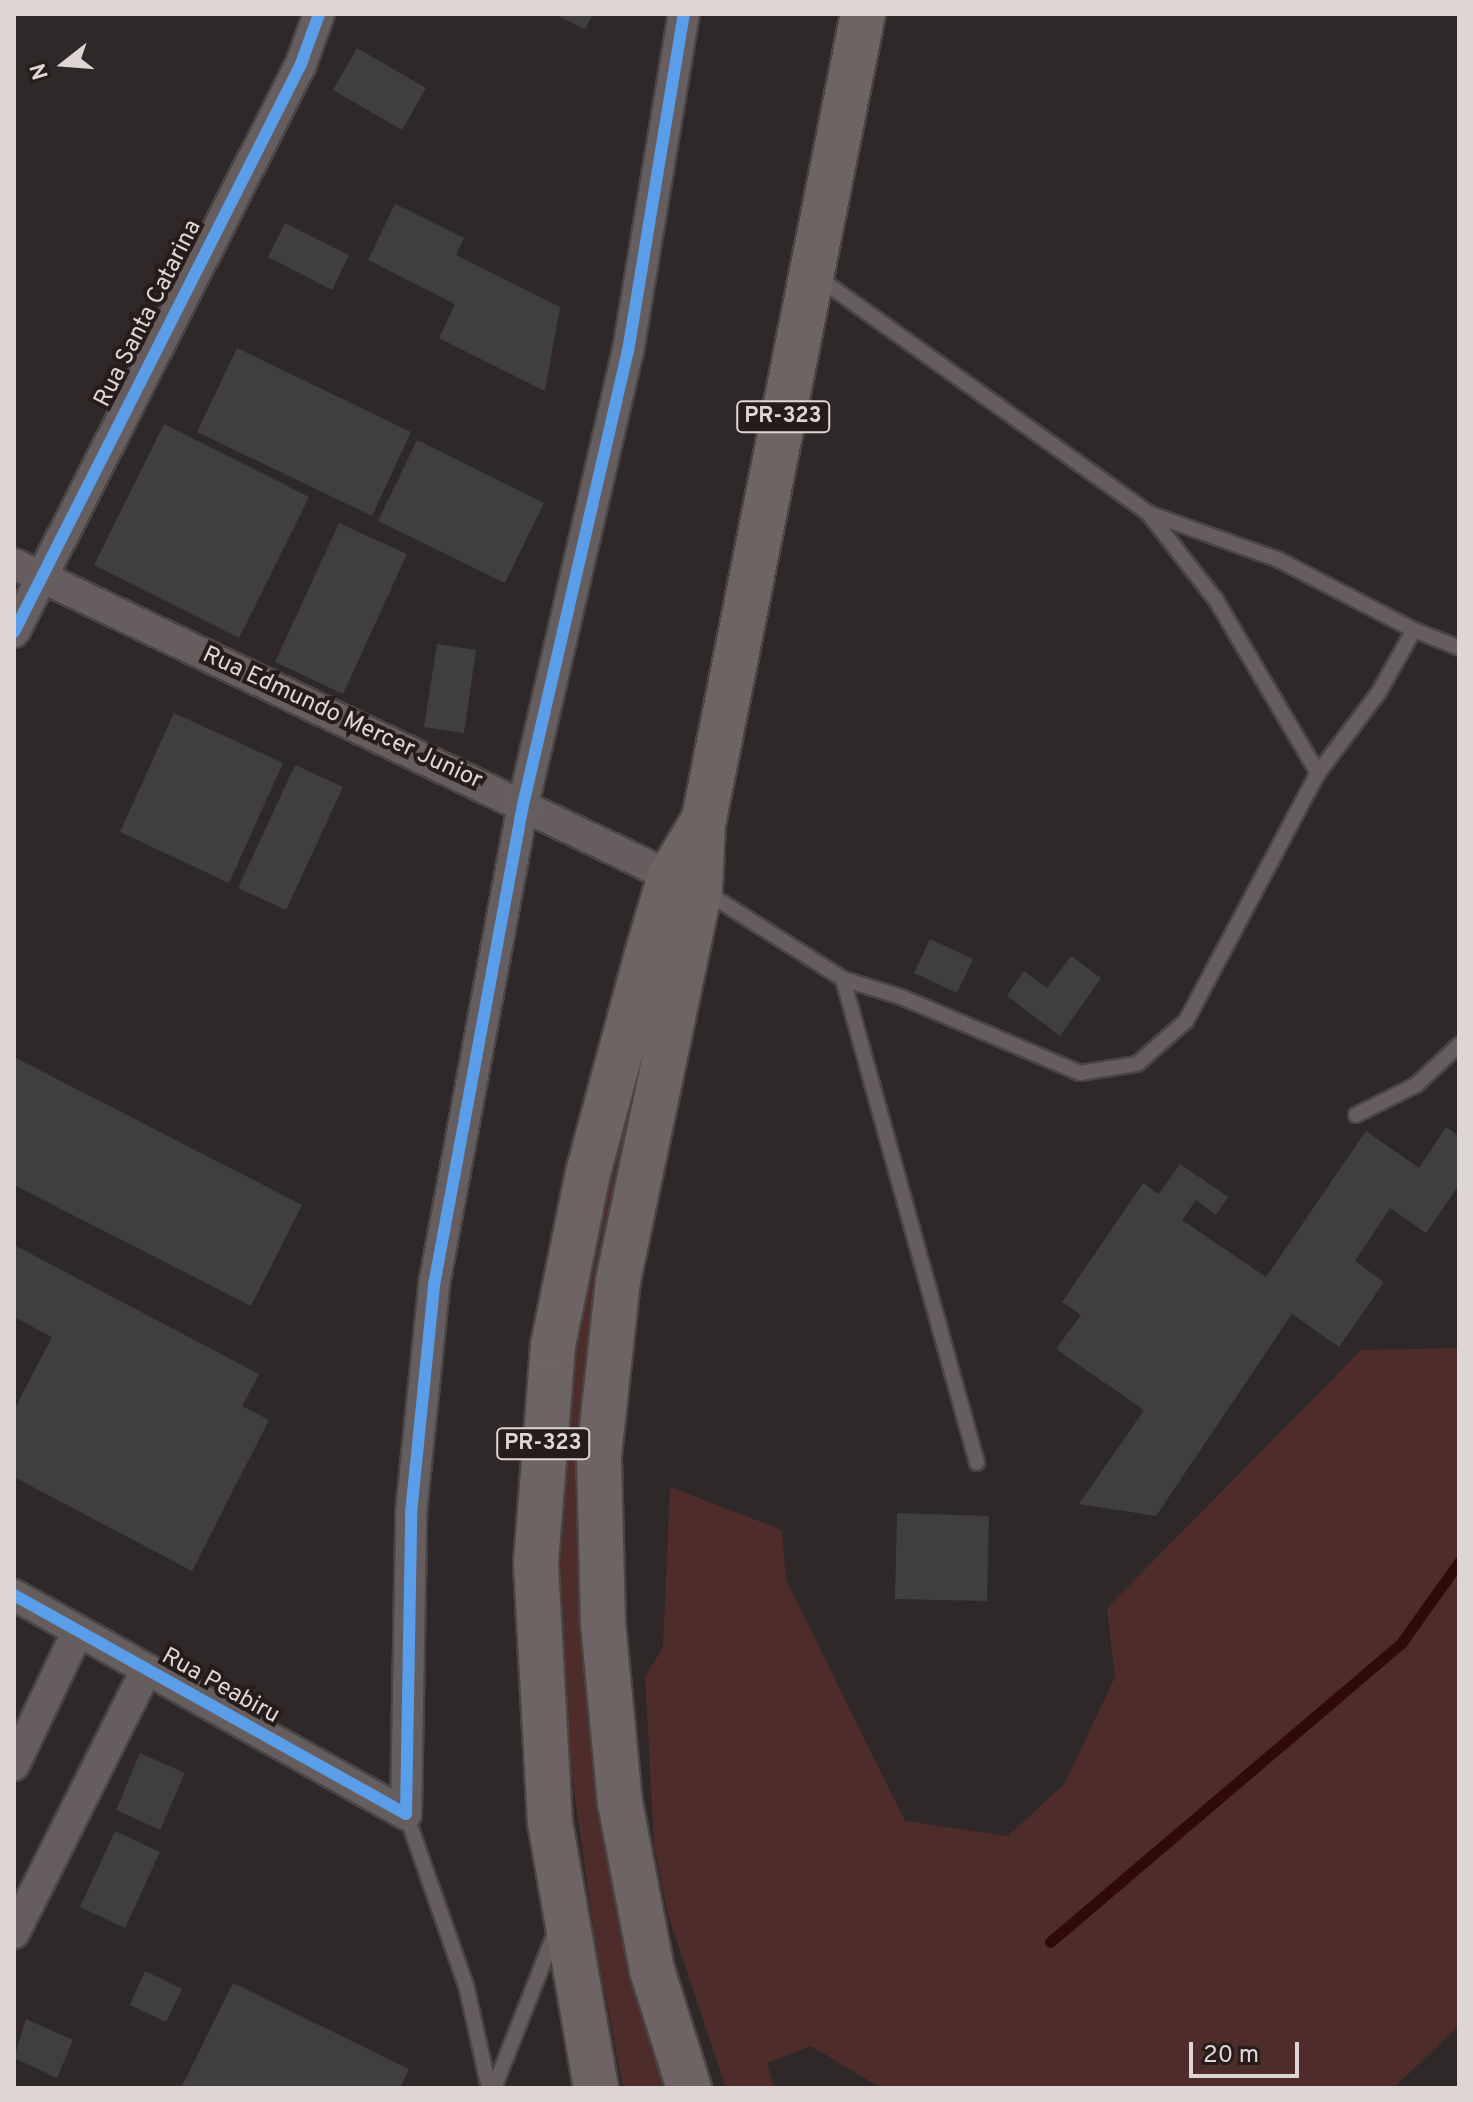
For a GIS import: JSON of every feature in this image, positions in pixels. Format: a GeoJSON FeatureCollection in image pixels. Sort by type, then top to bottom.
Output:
{"type":"FeatureCollection","features":[{"type":"Feature","properties":{"kind":"highway","name":"PR-323"},"geometry":{"type":"LineString","coordinates":[[596,2088],[550,1823],[536,1562],[553,1345],[588,1173],[704,819],[863,14]]}},
{"type":"Feature","properties":{"kind":"highway","name":"PR-323"},"geometry":{"type":"LineString","coordinates":[[685,882],[618,1281],[599,1455],[603,1623],[620,1803],[652,1970],[689,2088]]}},
{"type":"Feature","properties":{"kind":"street","name":"Rua Santa Catarina"},"geometry":{"type":"LineString","coordinates":[[14,632],[27,570],[301,64],[319,14]]}},
{"type":"Feature","properties":{"kind":"street"},"geometry":{"type":"LineString","coordinates":[[406,1814],[411,1513],[434,1285],[523,805],[628,351],[684,14]]}},
{"type":"Feature","properties":{"kind":"street","name":"Rua Edmundo Mercer Junior"},"geometry":{"type":"LineString","coordinates":[[27,570],[685,882]]}},
{"type":"Feature","properties":{"kind":"street","name":"Rua Peabiru"},"geometry":{"type":"LineString","coordinates":[[14,1595],[406,1814]]}},
{"type":"Feature","properties":{"kind":"street"},"geometry":{"type":"LineString","coordinates":[[14,1765],[78,1631]]}},
{"type":"Feature","properties":{"kind":"street"},"geometry":{"type":"LineString","coordinates":[[14,1933],[146,1671]]}},
{"type":"Feature","properties":{"kind":"lane"},"geometry":{"type":"LineString","coordinates":[[812,273],[1148,513],[1279,560],[1414,630],[1459,648]]}},
{"type":"Feature","properties":{"kind":"lane"},"geometry":{"type":"LineString","coordinates":[[1148,513],[1216,600],[1318,773]]}},
{"type":"Feature","properties":{"kind":"lane"},"geometry":{"type":"LineString","coordinates":[[685,882],[843,979],[901,997],[1080,1073],[1137,1064],[1186,1021],[1318,773],[1379,692],[1414,630]]}},
{"type":"Feature","properties":{"kind":"lane"},"geometry":{"type":"LineString","coordinates":[[843,979],[977,1463]]}},
{"type":"Feature","properties":{"kind":"lane"},"geometry":{"type":"LineString","coordinates":[[1356,1115],[1416,1085],[1459,1045]]}},
{"type":"Feature","properties":{"kind":"lane"},"geometry":{"type":"LineString","coordinates":[[406,1814],[466,1985],[491,2088]]}},
{"type":"Feature","properties":{"kind":"lane"},"geometry":{"type":"LineString","coordinates":[[491,2088],[564,1910]]}},
{"type":"Feature","properties":{"kind":"shaded area"},"geometry":{"type":"Polygon","coordinates":[[[624,1119],[632,1121],[587,1414],[670,2088],[623,2088],[595,1941],[568,1748],[559,1541],[566,1416],[579,1320],[624,1119]]]}},
{"type":"Feature","properties":{"kind":"shaded area"},"geometry":{"type":"Polygon","coordinates":[[[1459,1348],[1459,2025],[1394,2088],[881,2088],[811,2046],[767,2063],[774,2088],[726,2088],[668,1915],[654,1846],[645,1676],[663,1648],[670,1487],[782,1530],[786,1580],[905,1821],[1008,1836],[1065,1783],[1115,1677],[1107,1608],[1361,1350],[1459,1348]]]}},
{"type":"Feature","properties":{"kind":"building"},"geometry":{"type":"Polygon","coordinates":[[[554,14],[593,14],[585,29],[554,14]]]}},
{"type":"Feature","properties":{"kind":"building"},"geometry":{"type":"Polygon","coordinates":[[[357,48],[426,88],[402,130],[333,90],[357,48]]]}},
{"type":"Feature","properties":{"kind":"building"},"geometry":{"type":"Polygon","coordinates":[[[395,204],[464,238],[456,255],[560,307],[545,391],[439,338],[455,304],[368,260],[395,204]]]}},
{"type":"Feature","properties":{"kind":"building"},"geometry":{"type":"Polygon","coordinates":[[[285,223],[349,255],[332,290],[268,257],[285,223]]]}},
{"type":"Feature","properties":{"kind":"building"},"geometry":{"type":"Polygon","coordinates":[[[237,348],[411,432],[372,516],[197,432],[237,348]]]}},
{"type":"Feature","properties":{"kind":"building"},"geometry":{"type":"Polygon","coordinates":[[[164,424],[309,497],[239,638],[94,565],[164,424]]]}},
{"type":"Feature","properties":{"kind":"building"},"geometry":{"type":"Polygon","coordinates":[[[417,440],[544,503],[505,583],[378,521],[417,440]]]}},
{"type":"Feature","properties":{"kind":"building"},"geometry":{"type":"Polygon","coordinates":[[[339,523],[407,554],[343,694],[275,662],[339,523]]]}},
{"type":"Feature","properties":{"kind":"building"},"geometry":{"type":"Polygon","coordinates":[[[437,644],[476,650],[464,733],[424,727],[437,644]]]}},
{"type":"Feature","properties":{"kind":"building"},"geometry":{"type":"Polygon","coordinates":[[[174,713],[283,763],[229,883],[120,832],[174,713]]]}},
{"type":"Feature","properties":{"kind":"building"},"geometry":{"type":"Polygon","coordinates":[[[295,765],[343,787],[286,910],[238,888],[295,765]]]}},
{"type":"Feature","properties":{"kind":"building"},"geometry":{"type":"Polygon","coordinates":[[[930,939],[973,959],[957,993],[914,973],[930,939]]]}},
{"type":"Feature","properties":{"kind":"building"},"geometry":{"type":"Polygon","coordinates":[[[1071,956],[1101,978],[1060,1036],[1007,996],[1024,971],[1047,988],[1071,956]]]}},
{"type":"Feature","properties":{"kind":"building"},"geometry":{"type":"Polygon","coordinates":[[[14,1057],[302,1205],[251,1306],[14,1185],[14,1057]]]}},
{"type":"Feature","properties":{"kind":"building"},"geometry":{"type":"Polygon","coordinates":[[[1446,1127],[1459,1136],[1459,1185],[1426,1233],[1390,1208],[1355,1261],[1384,1282],[1339,1347],[1292,1314],[1156,1516],[1079,1504],[1144,1410],[1056,1349],[1081,1315],[1062,1302],[1143,1183],[1159,1194],[1180,1164],[1228,1197],[1216,1215],[1196,1200],[1182,1220],[1266,1277],[1366,1131],[1419,1168],[1446,1127]]]}},
{"type":"Feature","properties":{"kind":"building"},"geometry":{"type":"Polygon","coordinates":[[[14,1245],[259,1374],[242,1406],[269,1420],[192,1571],[14,1477],[14,1410],[52,1337],[14,1317],[14,1245]]]}},
{"type":"Feature","properties":{"kind":"building"},"geometry":{"type":"Polygon","coordinates":[[[897,1513],[989,1516],[987,1601],[895,1599],[897,1513]]]}},
{"type":"Feature","properties":{"kind":"building"},"geometry":{"type":"Polygon","coordinates":[[[140,1753],[185,1773],[160,1830],[116,1810],[140,1753]]]}},
{"type":"Feature","properties":{"kind":"building"},"geometry":{"type":"Polygon","coordinates":[[[115,1831],[160,1852],[125,1928],[80,1907],[115,1831]]]}},
{"type":"Feature","properties":{"kind":"building"},"geometry":{"type":"Polygon","coordinates":[[[145,1971],[182,1989],[166,2022],[130,2005],[145,1971]]]}},
{"type":"Feature","properties":{"kind":"building"},"geometry":{"type":"Polygon","coordinates":[[[233,1983],[409,2069],[400,2088],[181,2088],[233,1983]]]}},
{"type":"Feature","properties":{"kind":"building"},"geometry":{"type":"Polygon","coordinates":[[[26,2019],[73,2040],[57,2078],[14,2058],[26,2019]]]}},
{"type":"Feature","properties":{"kind":"waterway"},"geometry":{"type":"LineString","coordinates":[[1050,1942],[1402,1642],[1459,1562]]}},
{"type":"Feature","properties":{"kind":"cycle path"},"geometry":{"type":"LineString","coordinates":[[14,632],[301,64],[319,14]]}},
{"type":"Feature","properties":{"kind":"cycle path"},"geometry":{"type":"LineString","coordinates":[[14,1595],[406,1814],[411,1513],[434,1285],[523,805],[628,351],[684,14]]}}]}
